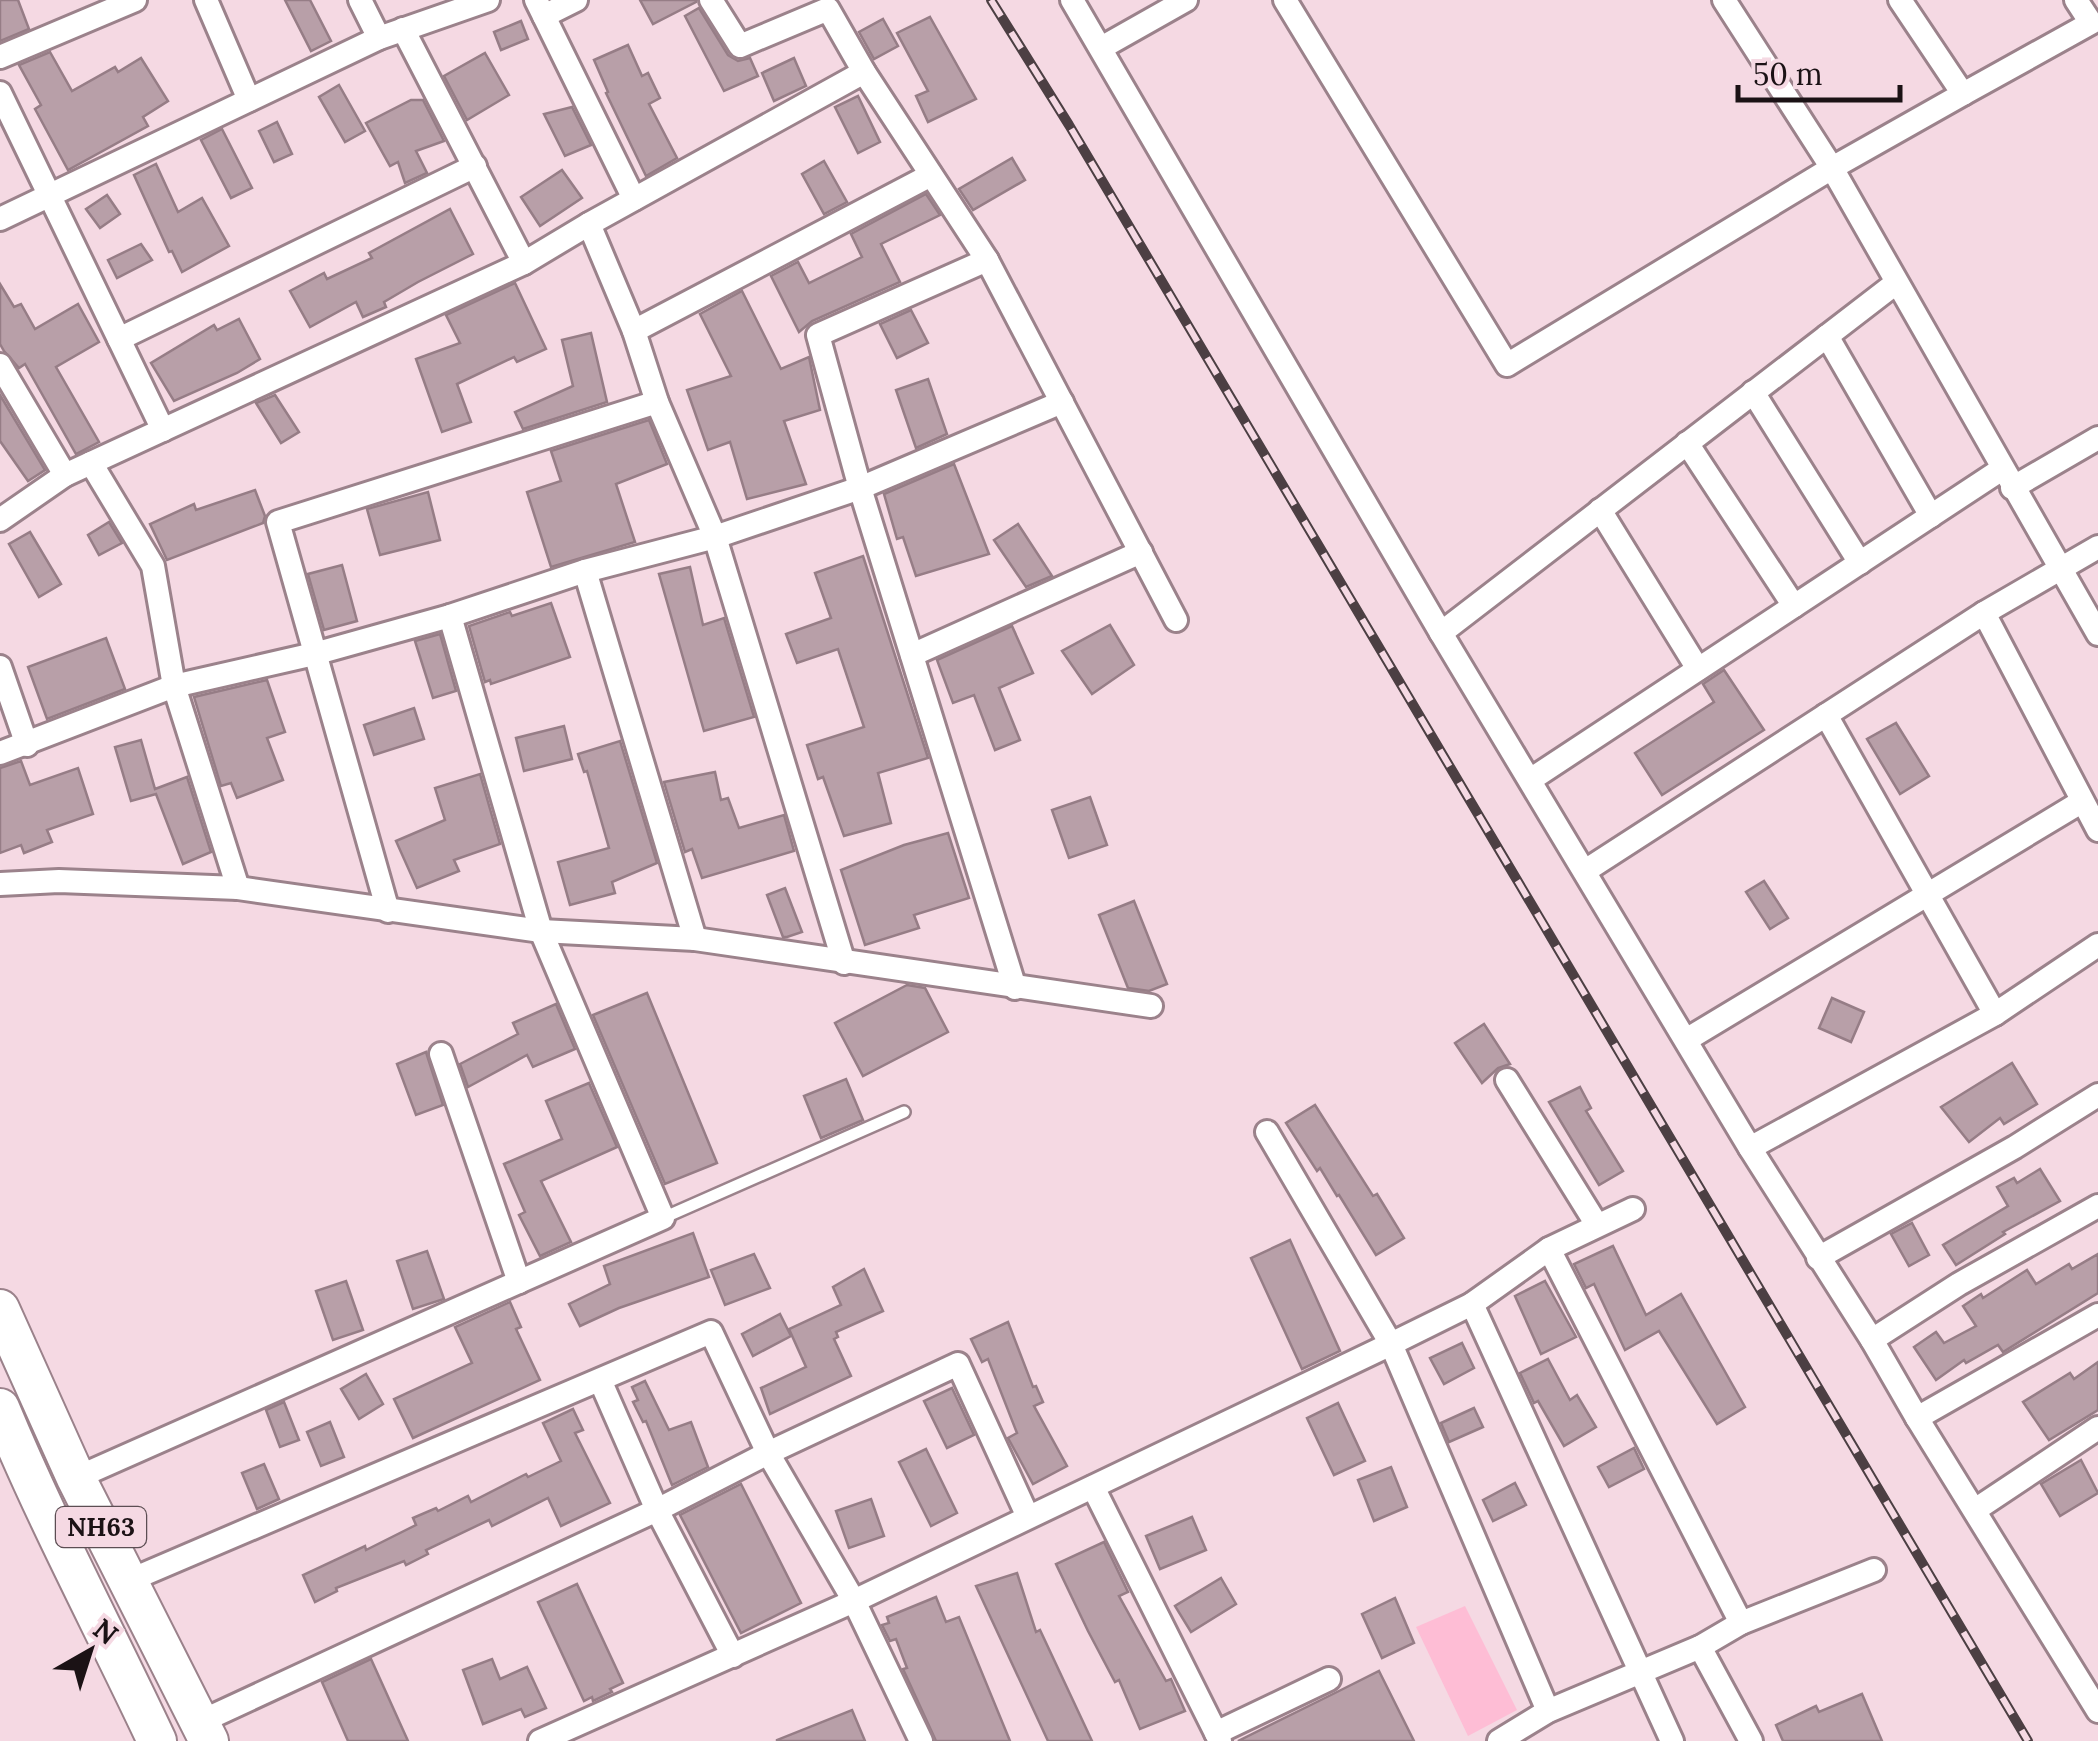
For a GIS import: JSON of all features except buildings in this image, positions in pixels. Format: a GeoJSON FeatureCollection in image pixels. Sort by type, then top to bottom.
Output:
{"type":"FeatureCollection","features":[{"type":"Feature","properties":{"kind":"highway","name":"NH63"},"geometry":{"type":"LineString","coordinates":[[0,1310],[76,1478],[205,1732]]}},
{"type":"Feature","properties":{"kind":"highway","name":"NH63"},"geometry":{"type":"LineString","coordinates":[[0,1408],[36,1494],[158,1741]]}},
{"type":"Feature","properties":{"kind":"street"},"geometry":{"type":"LineString","coordinates":[[0,57],[135,0]]}},
{"type":"Feature","properties":{"kind":"street"},"geometry":{"type":"LineString","coordinates":[[206,0],[249,100]]}},
{"type":"Feature","properties":{"kind":"street"},"geometry":{"type":"LineString","coordinates":[[360,0],[379,38]]}},
{"type":"Feature","properties":{"kind":"street"},"geometry":{"type":"LineString","coordinates":[[0,219],[379,38],[488,0]]}},
{"type":"Feature","properties":{"kind":"street"},"geometry":{"type":"LineString","coordinates":[[576,0],[540,8],[634,199]]}},
{"type":"Feature","properties":{"kind":"street"},"geometry":{"type":"LineString","coordinates":[[711,0],[740,46],[828,9],[864,72],[987,260],[1176,620]]}},
{"type":"Feature","properties":{"kind":"street"},"geometry":{"type":"LineString","coordinates":[[1072,0],[1440,633],[1750,1148],[1975,1510],[2088,1674],[2098,1711]]}},
{"type":"Feature","properties":{"kind":"street"},"geometry":{"type":"LineString","coordinates":[[1101,48],[1186,0]]}},
{"type":"Feature","properties":{"kind":"street"},"geometry":{"type":"LineString","coordinates":[[1285,0],[1507,365],[1832,168],[1962,94],[2095,28],[2076,0]]}},
{"type":"Feature","properties":{"kind":"street"},"geometry":{"type":"LineString","coordinates":[[1724,0],[1832,168],[2098,634]]}},
{"type":"Feature","properties":{"kind":"street"},"geometry":{"type":"LineString","coordinates":[[1900,0],[1962,94]]}},
{"type":"Feature","properties":{"kind":"street"},"geometry":{"type":"LineString","coordinates":[[403,29],[524,263]]}},
{"type":"Feature","properties":{"kind":"street"},"geometry":{"type":"LineString","coordinates":[[0,520],[91,462],[524,263],[864,72]]}},
{"type":"Feature","properties":{"kind":"street"},"geometry":{"type":"LineString","coordinates":[[0,92],[163,430]]}},
{"type":"Feature","properties":{"kind":"street"},"geometry":{"type":"LineString","coordinates":[[119,339],[475,166]]}},
{"type":"Feature","properties":{"kind":"street"},"geometry":{"type":"LineString","coordinates":[[634,331],[931,175]]}},
{"type":"Feature","properties":{"kind":"street"},"geometry":{"type":"LineString","coordinates":[[589,224],[634,331],[657,402],[715,537],[844,963]]}},
{"type":"Feature","properties":{"kind":"street"},"geometry":{"type":"LineString","coordinates":[[987,260],[818,334],[860,488],[1015,988]]}},
{"type":"Feature","properties":{"kind":"street"},"geometry":{"type":"LineString","coordinates":[[1440,633],[1896,283]]}},
{"type":"Feature","properties":{"kind":"street"},"geometry":{"type":"LineString","coordinates":[[1827,336],[1931,516]]}},
{"type":"Feature","properties":{"kind":"street"},"geometry":{"type":"LineString","coordinates":[[0,364],[65,476]]}},
{"type":"Feature","properties":{"kind":"street"},"geometry":{"type":"LineString","coordinates":[[1753,392],[1860,563]]}},
{"type":"Feature","properties":{"kind":"street"},"geometry":{"type":"LineString","coordinates":[[388,911],[278,522],[657,402]]}},
{"type":"Feature","properties":{"kind":"street"},"geometry":{"type":"LineString","coordinates":[[0,753],[174,686],[314,654],[715,537],[860,488],[1062,402]]}},
{"type":"Feature","properties":{"kind":"street"},"geometry":{"type":"LineString","coordinates":[[1530,780],[1931,516],[2098,438]]}},
{"type":"Feature","properties":{"kind":"street"},"geometry":{"type":"LineString","coordinates":[[1688,443],[1794,606]]}},
{"type":"Feature","properties":{"kind":"street"},"geometry":{"type":"LineString","coordinates":[[91,462],[153,566],[174,686],[238,888]]}},
{"type":"Feature","properties":{"kind":"street"},"geometry":{"type":"LineString","coordinates":[[1600,510],[1698,669]]}},
{"type":"Feature","properties":{"kind":"street"},"geometry":{"type":"LineString","coordinates":[[1585,870],[1984,614],[2098,547]]}},
{"type":"Feature","properties":{"kind":"street"},"geometry":{"type":"LineString","coordinates":[[912,655],[1140,552]]}},
{"type":"Feature","properties":{"kind":"street"},"geometry":{"type":"LineString","coordinates":[[586,572],[695,939]]}},
{"type":"Feature","properties":{"kind":"street"},"geometry":{"type":"LineString","coordinates":[[1984,614],[2098,830]]}},
{"type":"Feature","properties":{"kind":"street"},"geometry":{"type":"LineString","coordinates":[[76,1478],[663,1218],[541,932],[450,616]]}},
{"type":"Feature","properties":{"kind":"street"},"geometry":{"type":"LineString","coordinates":[[0,667],[27,745]]}},
{"type":"Feature","properties":{"kind":"street"},"geometry":{"type":"LineString","coordinates":[[1826,715],[1995,1014]]}},
{"type":"Feature","properties":{"kind":"street"},"geometry":{"type":"LineString","coordinates":[[1686,1040],[2081,802]]}},
{"type":"Feature","properties":{"kind":"street"},"geometry":{"type":"LineString","coordinates":[[0,884],[59,880],[238,888],[541,932],[695,939],[1151,1006]]}},
{"type":"Feature","properties":{"kind":"street"},"geometry":{"type":"LineString","coordinates":[[1750,1148],[1995,1014],[2098,945]]}},
{"type":"Feature","properties":{"kind":"street"},"geometry":{"type":"LineString","coordinates":[[440,1054],[520,1282]]}},
{"type":"Feature","properties":{"kind":"street"},"geometry":{"type":"LineString","coordinates":[[1507,1080],[1597,1225]]}},
{"type":"Feature","properties":{"kind":"street"},"geometry":{"type":"LineString","coordinates":[[1818,1258],[2015,1148],[2098,1095]]}},
{"type":"Feature","properties":{"kind":"street"},"geometry":{"type":"LineString","coordinates":[[1266,1132],[1391,1344],[1548,1710]]}},
{"type":"Feature","properties":{"kind":"street"},"geometry":{"type":"LineString","coordinates":[[1872,1340],[1960,1284],[2098,1206]]}},
{"type":"Feature","properties":{"kind":"street"},"geometry":{"type":"LineString","coordinates":[[540,1741],[854,1600],[1391,1344],[1472,1304],[1549,1248],[1634,1209]]}},
{"type":"Feature","properties":{"kind":"street"},"geometry":{"type":"LineString","coordinates":[[1549,1248],[1741,1624]]}},
{"type":"Feature","properties":{"kind":"street"},"geometry":{"type":"LineString","coordinates":[[1472,1304],[1672,1741]]}},
{"type":"Feature","properties":{"kind":"street"},"geometry":{"type":"LineString","coordinates":[[1916,1418],[2098,1315]]}},
{"type":"Feature","properties":{"kind":"street"},"geometry":{"type":"LineString","coordinates":[[128,1581],[711,1332],[768,1453],[854,1600],[921,1741]]}},
{"type":"Feature","properties":{"kind":"street"},"geometry":{"type":"LineString","coordinates":[[205,1732],[768,1453],[958,1364],[1028,1518]]}},
{"type":"Feature","properties":{"kind":"street"},"geometry":{"type":"LineString","coordinates":[[600,1380],[658,1510],[733,1656]]}},
{"type":"Feature","properties":{"kind":"street"},"geometry":{"type":"LineString","coordinates":[[1975,1510],[2095,1438]]}},
{"type":"Feature","properties":{"kind":"street"},"geometry":{"type":"LineString","coordinates":[[1093,1487],[1218,1737],[1330,1679]]}},
{"type":"Feature","properties":{"kind":"street"},"geometry":{"type":"LineString","coordinates":[[1508,1739],[1548,1710],[1874,1570]]}},
{"type":"Feature","properties":{"kind":"street"},"geometry":{"type":"LineString","coordinates":[[1700,1647],[1751,1741]]}},
{"type":"Feature","properties":{"kind":"lane"},"geometry":{"type":"LineString","coordinates":[[663,1218],[904,1112]]}},
{"type":"Feature","properties":{"kind":"shaded area"},"geometry":{"type":"Polygon","coordinates":[[[1465,1606],[1517,1710],[1468,1736],[1416,1627],[1465,1606]]]}},
{"type":"Feature","properties":{"kind":"railway"},"geometry":{"type":"LineString","coordinates":[[991,0],[1069,125],[2028,1741]]}}]}
